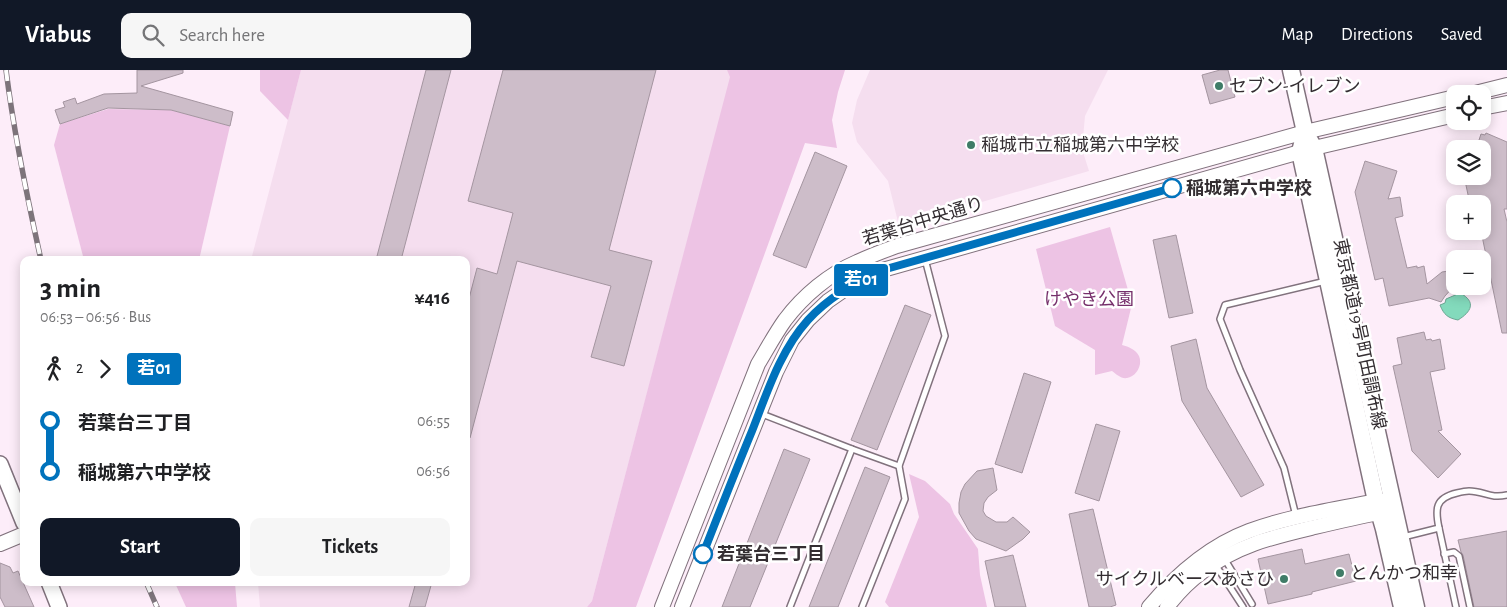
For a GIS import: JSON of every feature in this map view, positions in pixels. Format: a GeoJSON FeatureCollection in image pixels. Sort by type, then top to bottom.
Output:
{"type":"FeatureCollection","features":[{"type":"Feature","properties":{"kind":"main road"},"geometry":{"type":"LineString","coordinates":[[1291,70],[1305,132],[1307,150]]}},
{"type":"Feature","properties":{"kind":"main road","name":"東京都道19号町田調布線"},"geometry":{"type":"LineString","coordinates":[[1307,150],[1329,280],[1377,507],[1402,607]]}},
{"type":"Feature","properties":{"kind":"main road","name":"東京都道19号町田調布線"},"geometry":{"type":"LineString","coordinates":[[1307,150],[1416,607]]}},
{"type":"Feature","properties":{"kind":"main road"},"geometry":{"type":"LineString","coordinates":[[0,464],[20,512]]}},
{"type":"Feature","properties":{"kind":"main road"},"geometry":{"type":"LineString","coordinates":[[51,586],[59,607]]}},
{"type":"Feature","properties":{"kind":"street"},"geometry":{"type":"LineString","coordinates":[[1491,89],[1507,85]]}},
{"type":"Feature","properties":{"kind":"street","name":"若葉台中央通り"},"geometry":{"type":"LineString","coordinates":[[662,607],[758,364],[786,319],[807,296],[830,277],[857,262],[897,246],[1305,132],[1446,99]]}},
{"type":"Feature","properties":{"kind":"street"},"geometry":{"type":"LineString","coordinates":[[1491,106],[1507,103]]}},
{"type":"Feature","properties":{"kind":"street","name":"若葉台中央通り"},"geometry":{"type":"LineString","coordinates":[[682,607],[759,413],[792,340],[808,320],[828,301],[851,285],[879,271],[1307,150],[1446,117]]}},
{"type":"Feature","properties":{"kind":"street"},"geometry":{"type":"LineString","coordinates":[[1167,607],[1181,590],[1201,572],[1219,560],[1257,542],[1392,501]]}},
{"type":"Feature","properties":{"kind":"street"},"geometry":{"type":"LineString","coordinates":[[1149,607],[1182,571],[1225,542],[1248,532],[1296,518],[1377,507]]}},
{"type":"Feature","properties":{"kind":"street"},"geometry":{"type":"LineString","coordinates":[[0,544],[20,536]]}},
{"type":"Feature","properties":{"kind":"lane"},"geometry":{"type":"LineString","coordinates":[[862,607],[905,499],[899,466],[945,336],[925,258]]}},
{"type":"Feature","properties":{"kind":"lane"},"geometry":{"type":"LineString","coordinates":[[1296,518],[1284,468],[1240,370],[1220,318],[1225,305],[1329,280]]}},
{"type":"Feature","properties":{"kind":"lane"},"geometry":{"type":"LineString","coordinates":[[759,413],[899,466]]}},
{"type":"Feature","properties":{"kind":"lane"},"geometry":{"type":"LineString","coordinates":[[790,607],[852,449]]}},
{"type":"Feature","properties":{"kind":"lane"},"geometry":{"type":"LineString","coordinates":[[1456,607],[1436,514],[1437,506],[1448,495],[1467,490],[1491,496],[1507,495]]}},
{"type":"Feature","properties":{"kind":"lane"},"geometry":{"type":"LineString","coordinates":[[1400,537],[1439,528]]}},
{"type":"Feature","properties":{"kind":"lane"},"geometry":{"type":"LineString","coordinates":[[1444,554],[1454,552],[1459,556],[1470,607]]}},
{"type":"Feature","properties":{"kind":"lane"},"geometry":{"type":"LineString","coordinates":[[1219,560],[1252,604]]}},
{"type":"Feature","properties":{"kind":"lane"},"geometry":{"type":"LineString","coordinates":[[1219,560],[1243,607]]}},
{"type":"Feature","properties":{"kind":"shaded area"},"geometry":{"type":"Polygon","coordinates":[[[301,70],[727,70],[731,76],[592,601],[587,607],[260,607],[258,586],[470,586],[470,256],[252,256],[301,70]]]}},
{"type":"Feature","properties":{"kind":"shaded area","name":"稲城市立稲城第六中学校"},"geometry":{"type":"Polygon","coordinates":[[[870,70],[1108,70],[1085,116],[1082,149],[1089,171],[899,226],[888,181],[857,142],[852,123],[857,100],[870,70]]]}},
{"type":"Feature","properties":{"kind":"shaded area"},"geometry":{"type":"Polygon","coordinates":[[[1455,295],[1463,295],[1469,300],[1469,310],[1458,320],[1447,316],[1440,305],[1445,303],[1446,299],[1455,295]]]}},
{"type":"Feature","properties":{"kind":"green space"},"geometry":{"type":"Polygon","coordinates":[[[260,70],[301,70],[288,120],[260,91],[260,70]]]}},
{"type":"Feature","properties":{"kind":"green space"},"geometry":{"type":"Polygon","coordinates":[[[727,70],[845,70],[832,120],[837,148],[805,143],[636,607],[587,607],[592,601],[730,77],[727,70]]]}},
{"type":"Feature","properties":{"kind":"green space"},"geometry":{"type":"Polygon","coordinates":[[[108,109],[171,110],[230,126],[200,256],[83,256],[54,145],[60,124],[108,109]]]}},
{"type":"Feature","properties":{"kind":"green space","name":"けやき公園"},"geometry":{"type":"Polygon","coordinates":[[[1110,227],[1132,304],[1122,345],[1134,350],[1140,359],[1136,373],[1127,378],[1121,377],[1112,371],[1095,375],[1095,350],[1055,326],[1036,249],[1110,227]]]}},
{"type":"Feature","properties":{"kind":"green space"},"geometry":{"type":"Polygon","coordinates":[[[909,474],[925,481],[950,504],[954,514],[978,549],[980,575],[987,607],[889,607],[885,602],[919,517],[909,474]]]}},
{"type":"Feature","properties":{"kind":"green space"},"geometry":{"type":"Polygon","coordinates":[[[176,586],[235,586],[237,607],[186,607],[176,586]]]}},
{"type":"Feature","properties":{"kind":"building"},"geometry":{"type":"Polygon","coordinates":[[[137,70],[183,70],[183,73],[141,86],[233,112],[230,126],[171,110],[108,108],[60,124],[55,110],[65,107],[63,102],[75,98],[77,104],[104,94],[137,93],[137,70]]]}},
{"type":"Feature","properties":{"kind":"building"},"geometry":{"type":"Polygon","coordinates":[[[426,70],[451,70],[402,256],[377,256],[426,70]]]}},
{"type":"Feature","properties":{"kind":"building"},"geometry":{"type":"Polygon","coordinates":[[[503,70],[656,70],[609,250],[652,261],[624,366],[591,357],[611,286],[517,261],[470,438],[470,295],[477,268],[497,274],[513,213],[468,201],[503,70]]]}},
{"type":"Feature","properties":{"kind":"building","name":"セブン-イレブン"},"geometry":{"type":"Polygon","coordinates":[[[1220,70],[1228,70],[1235,97],[1210,104],[1202,75],[1220,70]]]}},
{"type":"Feature","properties":{"kind":"building"},"geometry":{"type":"Polygon","coordinates":[[[1486,133],[1507,142],[1507,209],[1504,209],[1507,222],[1507,333],[1502,333],[1491,280],[1491,250],[1485,250],[1483,240],[1491,240],[1491,195],[1468,195],[1466,185],[1491,185],[1491,140],[1479,140],[1481,134],[1485,135],[1486,133]]]}},
{"type":"Feature","properties":{"kind":"building"},"geometry":{"type":"Polygon","coordinates":[[[815,152],[847,166],[806,268],[773,255],[815,152]]]}},
{"type":"Feature","properties":{"kind":"building"},"geometry":{"type":"Polygon","coordinates":[[[1365,161],[1397,171],[1388,199],[1400,197],[1403,216],[1395,218],[1407,268],[1424,266],[1427,284],[1442,272],[1446,271],[1446,295],[1441,302],[1429,298],[1389,306],[1383,278],[1375,280],[1355,192],[1365,161]]]}},
{"type":"Feature","properties":{"kind":"building"},"geometry":{"type":"Polygon","coordinates":[[[1176,235],[1193,313],[1169,318],[1153,240],[1176,235]]]}},
{"type":"Feature","properties":{"kind":"building"},"geometry":{"type":"Polygon","coordinates":[[[905,305],[931,315],[877,450],[851,440],[905,305]]]}},
{"type":"Feature","properties":{"kind":"building"},"geometry":{"type":"Polygon","coordinates":[[[1424,332],[1426,340],[1440,339],[1445,369],[1430,372],[1442,430],[1438,431],[1461,454],[1438,478],[1412,451],[1393,366],[1402,364],[1397,338],[1424,332]]]}},
{"type":"Feature","properties":{"kind":"building"},"geometry":{"type":"Polygon","coordinates":[[[1196,339],[1207,388],[1264,485],[1241,497],[1182,401],[1171,346],[1196,339]]]}},
{"type":"Feature","properties":{"kind":"building"},"geometry":{"type":"Polygon","coordinates":[[[1024,373],[1051,382],[1022,473],[995,464],[1024,373]]]}},
{"type":"Feature","properties":{"kind":"building"},"geometry":{"type":"Polygon","coordinates":[[[1096,424],[1120,431],[1099,501],[1075,493],[1096,424]]]}},
{"type":"Feature","properties":{"kind":"building"},"geometry":{"type":"Polygon","coordinates":[[[784,449],[810,459],[750,607],[722,607],[784,449]]]}},
{"type":"Feature","properties":{"kind":"building"},"geometry":{"type":"Polygon","coordinates":[[[865,467],[890,477],[838,607],[809,607],[865,467]]]}},
{"type":"Feature","properties":{"kind":"building"},"geometry":{"type":"Polygon","coordinates":[[[993,468],[997,490],[984,503],[983,511],[986,516],[996,522],[1007,522],[1013,517],[1030,532],[1006,551],[976,539],[959,513],[961,492],[965,484],[977,471],[993,468]]]}},
{"type":"Feature","properties":{"kind":"building"},"geometry":{"type":"Polygon","coordinates":[[[1093,509],[1116,605],[1110,607],[1089,607],[1069,514],[1093,509]]]}},
{"type":"Feature","properties":{"kind":"building"},"geometry":{"type":"Polygon","coordinates":[[[1507,531],[1507,607],[1474,607],[1458,540],[1507,531]]]}},
{"type":"Feature","properties":{"kind":"building"},"geometry":{"type":"Polygon","coordinates":[[[1302,549],[1305,564],[1349,554],[1356,581],[1268,604],[1258,559],[1302,549]]]}},
{"type":"Feature","properties":{"kind":"building"},"geometry":{"type":"Polygon","coordinates":[[[1013,555],[1026,607],[995,607],[985,561],[1013,555]]]}},
{"type":"Feature","properties":{"kind":"building"},"geometry":{"type":"Polygon","coordinates":[[[0,563],[10,567],[13,573],[18,571],[20,586],[25,586],[34,607],[5,607],[0,597],[0,563]]]}},
{"type":"Feature","properties":{"kind":"building"},"geometry":{"type":"Polygon","coordinates":[[[415,586],[431,586],[425,607],[409,607],[415,586]]]}},
{"type":"Feature","properties":{"kind":"railway"},"geometry":{"type":"LineString","coordinates":[[6,70],[21,165],[40,256]]}},
{"type":"Feature","properties":{"kind":"railway"},"geometry":{"type":"LineString","coordinates":[[148,586],[157,607]]}},
{"type":"Feature","properties":{"kind":"bus line","name":"若01"},"geometry":{"type":"LineString","coordinates":[[703,554],[776,372],[792,340],[808,320],[828,301],[851,285],[879,271],[1172,188]]}},
{"type":"Feature","properties":{"kind":"place","name":"セブン-イレブン"},"geometry":{"type":"Point","coordinates":[1219,86]}},
{"type":"Feature","properties":{"kind":"place","name":"稲城市立稲城第六中学校"},"geometry":{"type":"Point","coordinates":[971,145]}},
{"type":"Feature","properties":{"kind":"place","name":"稲城第六中学校"},"geometry":{"type":"Point","coordinates":[1172,188]}},
{"type":"Feature","properties":{"kind":"place","name":"若葉台三丁目"},"geometry":{"type":"Point","coordinates":[703,554]}},
{"type":"Feature","properties":{"kind":"place","name":"とんかつ和幸"},"geometry":{"type":"Point","coordinates":[1340,573]}},
{"type":"Feature","properties":{"kind":"place","name":"サイクルベースあさひ"},"geometry":{"type":"Point","coordinates":[1284,579]}}]}
